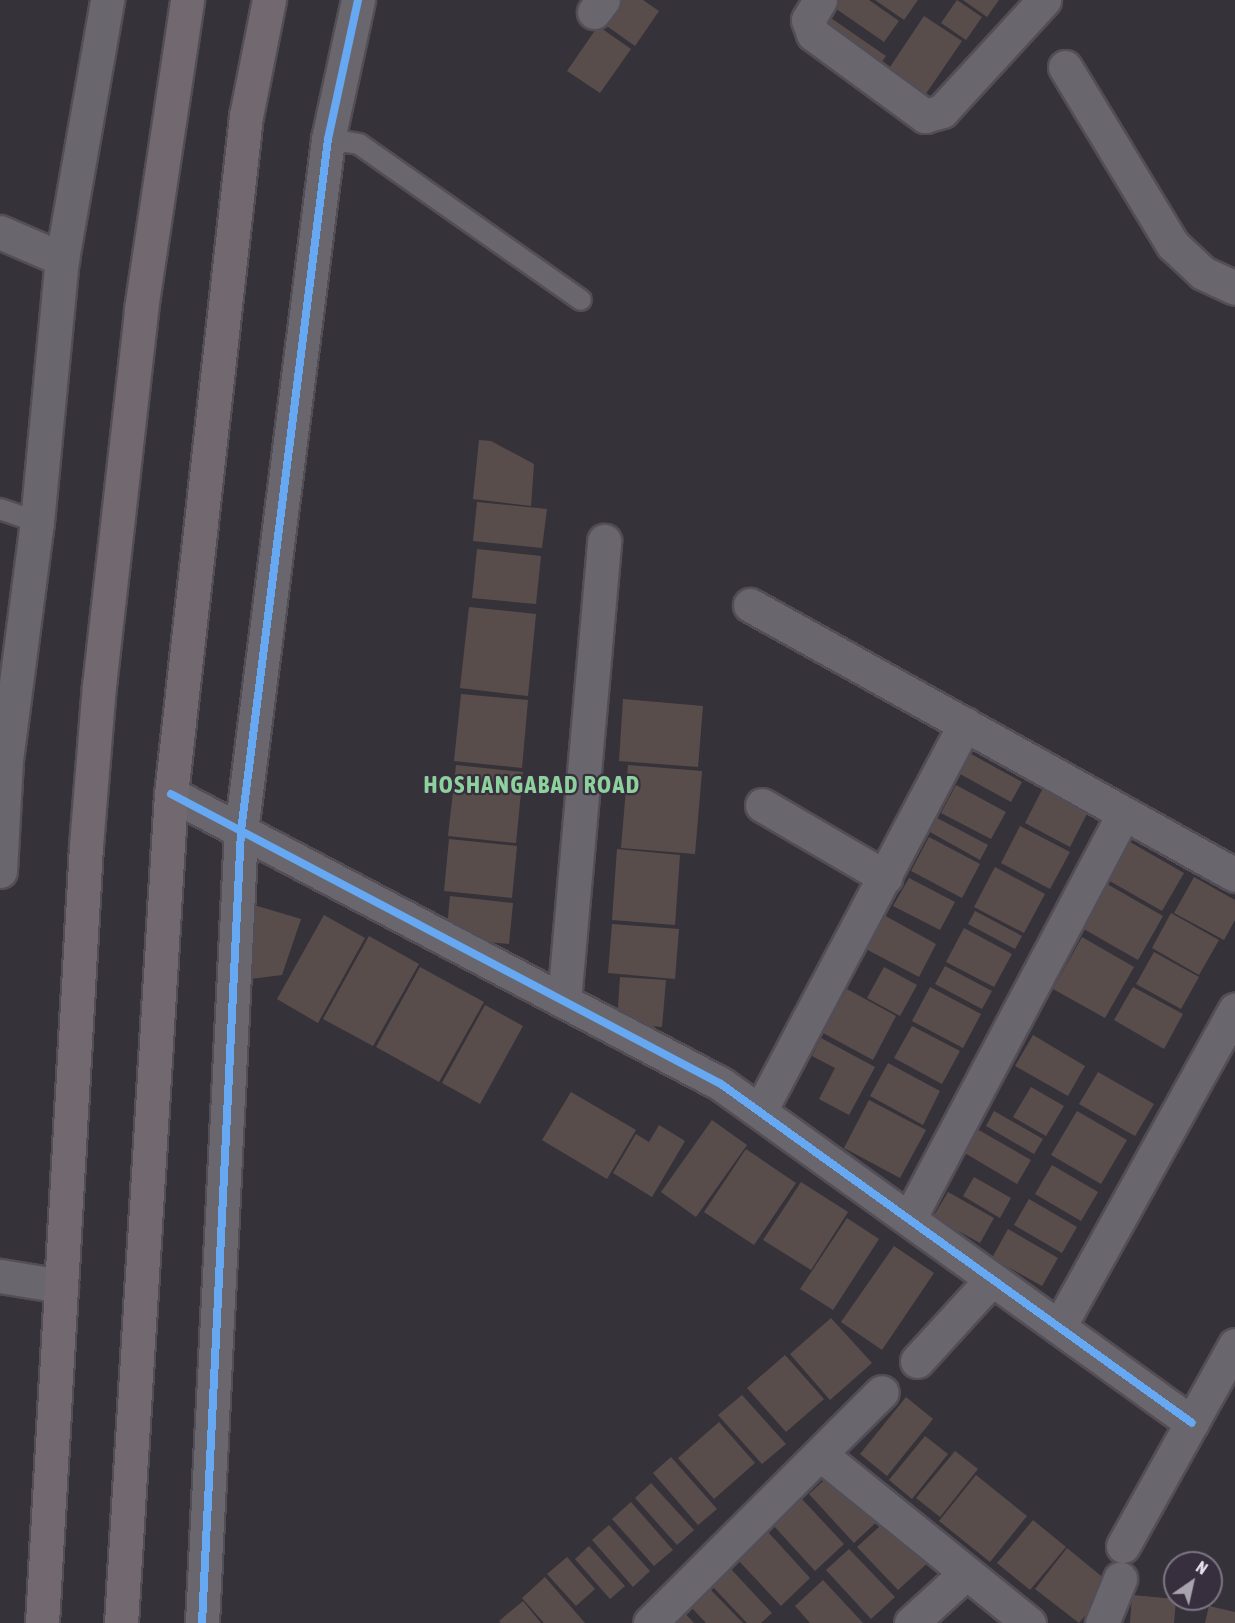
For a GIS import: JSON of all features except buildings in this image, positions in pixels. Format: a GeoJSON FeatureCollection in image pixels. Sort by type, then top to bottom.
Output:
{"type":"FeatureCollection","features":[{"type":"Feature","properties":{"kind":"main road"},"geometry":{"type":"LineString","coordinates":[[42,1623],[99,686],[141,309],[187,0]]}},
{"type":"Feature","properties":{"kind":"main road"},"geometry":{"type":"LineString","coordinates":[[122,1623],[171,794],[246,116],[269,0]]}},
{"type":"Feature","properties":{"kind":"street"},"geometry":{"type":"LineString","coordinates":[[0,871],[3,759],[37,522],[62,259],[107,0]]}},
{"type":"Feature","properties":{"kind":"street"},"geometry":{"type":"LineString","coordinates":[[202,1623],[241,831],[328,139],[358,0]]}},
{"type":"Feature","properties":{"kind":"street"},"geometry":{"type":"LineString","coordinates":[[820,0],[808,20],[813,34],[926,116],[942,111],[1044,0]]}},
{"type":"Feature","properties":{"kind":"street"},"geometry":{"type":"LineString","coordinates":[[1065,67],[1173,245],[1203,273],[1235,288]]}},
{"type":"Feature","properties":{"kind":"street"},"geometry":{"type":"LineString","coordinates":[[0,232],[62,259]]}},
{"type":"Feature","properties":{"kind":"street"},"geometry":{"type":"LineString","coordinates":[[564,1000],[604,541]]}},
{"type":"Feature","properties":{"kind":"street"},"geometry":{"type":"LineString","coordinates":[[750,604],[1235,875]]}},
{"type":"Feature","properties":{"kind":"street"},"geometry":{"type":"LineString","coordinates":[[760,1111],[965,724]]}},
{"type":"Feature","properties":{"kind":"street"},"geometry":{"type":"LineString","coordinates":[[171,794],[721,1084],[1192,1423]]}},
{"type":"Feature","properties":{"kind":"street"},"geometry":{"type":"LineString","coordinates":[[762,805],[885,877]]}},
{"type":"Feature","properties":{"kind":"street"},"geometry":{"type":"LineString","coordinates":[[909,1219],[1125,813]]}},
{"type":"Feature","properties":{"kind":"street"},"geometry":{"type":"LineString","coordinates":[[1059,1327],[1235,1010]]}},
{"type":"Feature","properties":{"kind":"street"},"geometry":{"type":"LineString","coordinates":[[0,1276],[61,1286]]}},
{"type":"Feature","properties":{"kind":"street"},"geometry":{"type":"LineString","coordinates":[[917,1361],[992,1279]]}},
{"type":"Feature","properties":{"kind":"street"},"geometry":{"type":"LineString","coordinates":[[1123,1546],[1235,1345]]}},
{"type":"Feature","properties":{"kind":"street"},"geometry":{"type":"LineString","coordinates":[[650,1623],[882,1392]]}},
{"type":"Feature","properties":{"kind":"street"},"geometry":{"type":"LineString","coordinates":[[820,1454],[1029,1623]]}},
{"type":"Feature","properties":{"kind":"street"},"geometry":{"type":"LineString","coordinates":[[911,1623],[941,1612],[966,1573]]}},
{"type":"Feature","properties":{"kind":"street"},"geometry":{"type":"LineString","coordinates":[[1102,1623],[1120,1579]]}},
{"type":"Feature","properties":{"kind":"lane"},"geometry":{"type":"LineString","coordinates":[[328,139],[359,144],[581,300]]}},
{"type":"Feature","properties":{"kind":"lane"},"geometry":{"type":"LineString","coordinates":[[0,509],[37,522]]}},
{"type":"Feature","properties":{"kind":"cycle path"},"geometry":{"type":"LineString","coordinates":[[202,1623],[241,831],[328,139],[358,0]]}},
{"type":"Feature","properties":{"kind":"cycle path"},"geometry":{"type":"LineString","coordinates":[[171,794],[721,1084],[1192,1423]]}},
{"type":"Feature","properties":{"kind":"district","name":"HOSHANGABAD ROAD"},"geometry":{"type":"Point","coordinates":[532,785]}}]}
